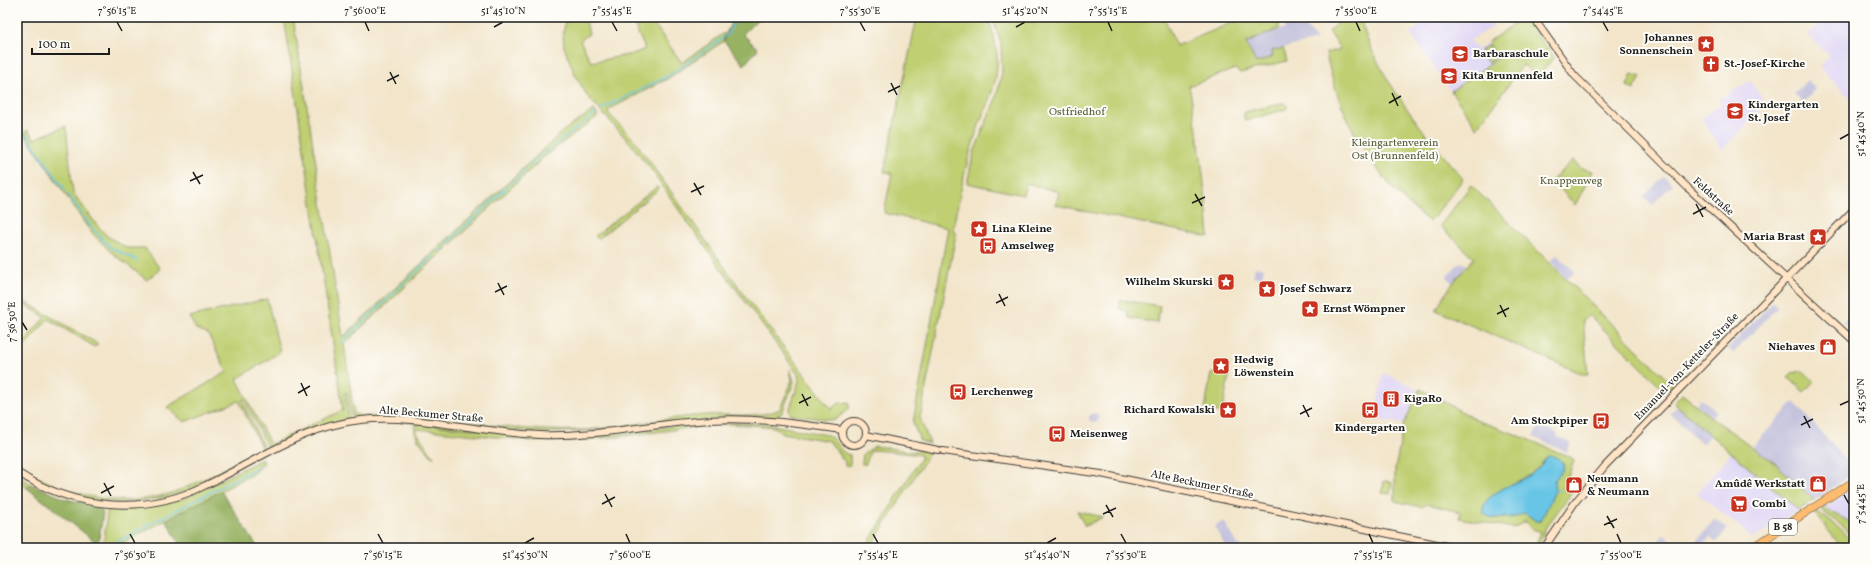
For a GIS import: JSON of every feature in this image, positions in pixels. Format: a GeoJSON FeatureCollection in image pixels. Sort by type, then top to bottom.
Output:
{"type":"FeatureCollection","features":[{"type":"Feature","properties":{"kind":"main road","name":"B 58"},"geometry":{"type":"LineString","coordinates":[[1752,548],[1854,481]]}},
{"type":"Feature","properties":{"kind":"street","name":"Feldstraße"},"geometry":{"type":"LineString","coordinates":[[1533,17],[1574,75],[1674,174],[1788,278],[1854,341]]}},
{"type":"Feature","properties":{"kind":"street","name":"Emanuel-von-Ketteler-Straße"},"geometry":{"type":"LineString","coordinates":[[1544,548],[1576,501],[1605,466],[1854,209]]}},
{"type":"Feature","properties":{"kind":"street","name":"Alte Beckumer Straße"},"geometry":{"type":"LineString","coordinates":[[17,472],[49,490],[67,497],[106,505],[129,505],[154,503],[178,497],[203,487],[274,449],[309,433],[331,425],[362,420],[406,421],[539,435],[578,435],[616,432],[698,421],[755,419],[842,430]]}},
{"type":"Feature","properties":{"kind":"street"},"geometry":{"type":"LineString","coordinates":[[858,421],[864,425],[866,435],[861,443],[850,444],[844,439],[842,430],[846,423],[858,421]]}},
{"type":"Feature","properties":{"kind":"street","name":"Alte Beckumer Straße"},"geometry":{"type":"LineString","coordinates":[[866,435],[941,450],[1101,474],[1456,548]]}},
{"type":"Feature","properties":{"kind":"shaded area"},"geometry":{"type":"Polygon","coordinates":[[[1283,17],[1298,17],[1317,40],[1272,51],[1274,56],[1256,63],[1246,43],[1277,30],[1285,29],[1283,17]]]}},
{"type":"Feature","properties":{"kind":"shaded area","name":"Barbaraschule"},"geometry":{"type":"Polygon","coordinates":[[[1433,17],[1488,17],[1494,26],[1470,40],[1477,50],[1487,43],[1498,58],[1451,91],[1410,33],[1433,17]]]}},
{"type":"Feature","properties":{"kind":"shaded area"},"geometry":{"type":"Polygon","coordinates":[[[1827,17],[1854,17],[1854,102],[1819,67],[1830,56],[1807,35],[1827,17]]]}},
{"type":"Feature","properties":{"kind":"shaded area"},"geometry":{"type":"Polygon","coordinates":[[[1807,80],[1816,89],[1803,103],[1794,94],[1807,80]]]}},
{"type":"Feature","properties":{"kind":"shaded area","name":"Kindergarten St. Josef"},"geometry":{"type":"Polygon","coordinates":[[[1750,81],[1766,104],[1722,150],[1701,118],[1721,104],[1718,100],[1750,81]]]}},
{"type":"Feature","properties":{"kind":"shaded area"},"geometry":{"type":"Polygon","coordinates":[[[1664,176],[1673,184],[1652,205],[1644,196],[1664,176]]]}},
{"type":"Feature","properties":{"kind":"shaded area"},"geometry":{"type":"Polygon","coordinates":[[[1557,255],[1575,272],[1567,279],[1550,261],[1557,255]]]}},
{"type":"Feature","properties":{"kind":"shaded area"},"geometry":{"type":"Polygon","coordinates":[[[1460,262],[1467,265],[1453,283],[1446,277],[1460,262]]]}},
{"type":"Feature","properties":{"kind":"shaded area"},"geometry":{"type":"Polygon","coordinates":[[[1255,267],[1264,268],[1262,278],[1253,276],[1255,267]]]}},
{"type":"Feature","properties":{"kind":"shaded area"},"geometry":{"type":"Polygon","coordinates":[[[1773,302],[1778,307],[1733,353],[1728,348],[1773,302]]]}},
{"type":"Feature","properties":{"kind":"shaded area"},"geometry":{"type":"Polygon","coordinates":[[[1854,311],[1854,332],[1843,322],[1854,311]]]}},
{"type":"Feature","properties":{"kind":"shaded area"},"geometry":{"type":"Polygon","coordinates":[[[1383,373],[1419,389],[1403,424],[1374,419],[1383,373]]]}},
{"type":"Feature","properties":{"kind":"shaded area"},"geometry":{"type":"Polygon","coordinates":[[[1701,398],[1717,412],[1712,417],[1696,404],[1701,398]]]}},
{"type":"Feature","properties":{"kind":"shaded area"},"geometry":{"type":"Polygon","coordinates":[[[1794,402],[1854,469],[1854,473],[1814,500],[1776,464],[1752,447],[1794,402]]]}},
{"type":"Feature","properties":{"kind":"shaded area"},"geometry":{"type":"Polygon","coordinates":[[[1678,406],[1710,435],[1702,444],[1670,413],[1678,406]]]}},
{"type":"Feature","properties":{"kind":"shaded area"},"geometry":{"type":"Polygon","coordinates":[[[1094,413],[1099,418],[1094,423],[1089,418],[1094,413]]]}},
{"type":"Feature","properties":{"kind":"shaded area"},"geometry":{"type":"Polygon","coordinates":[[[1539,425],[1558,434],[1557,437],[1571,443],[1567,452],[1533,437],[1539,425]]]}},
{"type":"Feature","properties":{"kind":"shaded area"},"geometry":{"type":"Polygon","coordinates":[[[1731,453],[1787,497],[1799,510],[1753,538],[1697,493],[1731,453]]]}},
{"type":"Feature","properties":{"kind":"shaded area"},"geometry":{"type":"Polygon","coordinates":[[[1854,487],[1854,524],[1824,508],[1854,487]]]}},
{"type":"Feature","properties":{"kind":"shaded area"},"geometry":{"type":"Polygon","coordinates":[[[1715,519],[1727,529],[1716,543],[1710,537],[1700,548],[1690,548],[1715,519]]]}},
{"type":"Feature","properties":{"kind":"shaded area"},"geometry":{"type":"Polygon","coordinates":[[[1224,521],[1238,545],[1240,544],[1242,548],[1226,548],[1215,526],[1224,521]]]}},
{"type":"Feature","properties":{"kind":"shaded area"},"geometry":{"type":"Polygon","coordinates":[[[1664,534],[1680,548],[1656,548],[1654,546],[1664,534]]]}},
{"type":"Feature","properties":{"kind":"green space"},"geometry":{"type":"Polygon","coordinates":[[[284,17],[293,17],[343,337],[563,131],[594,110],[598,116],[545,156],[344,344],[354,414],[365,416],[412,416],[541,430],[599,429],[705,415],[755,415],[773,412],[780,409],[792,380],[790,369],[794,382],[782,413],[774,417],[745,417],[620,429],[544,433],[353,418],[351,415],[347,392],[345,393],[349,419],[308,430],[272,448],[267,446],[244,399],[242,400],[264,448],[264,453],[209,482],[173,496],[138,502],[83,499],[49,488],[17,470],[17,465],[54,485],[74,492],[115,500],[136,500],[157,497],[188,487],[260,450],[261,447],[239,401],[184,422],[167,407],[227,372],[208,334],[196,329],[189,317],[267,299],[280,352],[237,379],[269,442],[271,444],[343,410],[284,17]]]}},
{"type":"Feature","properties":{"kind":"green space"},"geometry":{"type":"Polygon","coordinates":[[[566,17],[585,17],[589,34],[580,40],[591,62],[633,54],[645,49],[631,17],[649,17],[682,63],[724,33],[724,41],[667,79],[608,110],[609,114],[635,141],[748,300],[831,409],[839,403],[849,402],[849,409],[835,420],[791,415],[789,411],[799,381],[798,374],[685,219],[653,172],[631,144],[588,97],[575,75],[564,47],[563,34],[566,17]]]}},
{"type":"Feature","properties":{"kind":"green space"},"geometry":{"type":"Polygon","coordinates":[[[733,17],[760,17],[743,34],[758,49],[744,65],[724,41],[733,17]]]}},
{"type":"Feature","properties":{"kind":"green space"},"geometry":{"type":"Polygon","coordinates":[[[917,17],[988,17],[997,54],[995,82],[979,124],[962,186],[953,229],[956,235],[920,418],[930,444],[920,441],[913,423],[948,228],[884,213],[892,173],[884,172],[917,17]]]}},
{"type":"Feature","properties":{"kind":"green space","name":"Ostfriedhof"},"geometry":{"type":"Polygon","coordinates":[[[992,17],[1030,17],[1033,23],[1045,17],[1164,17],[1176,46],[1246,17],[1278,17],[1279,29],[1246,43],[1256,63],[1273,56],[1272,51],[1283,48],[1287,61],[1240,73],[1235,69],[1189,86],[1196,123],[1206,198],[1209,237],[1056,205],[1059,192],[1026,183],[1023,195],[967,183],[974,152],[996,98],[1002,73],[1001,44],[992,17]]]}},
{"type":"Feature","properties":{"kind":"green space","name":"Kleingartenverein Ost (Brunnenfeld)"},"geometry":{"type":"Polygon","coordinates":[[[1331,17],[1360,17],[1367,39],[1389,82],[1433,143],[1463,179],[1430,222],[1393,188],[1377,168],[1350,125],[1332,78],[1326,53],[1340,49],[1329,31],[1337,24],[1331,17]]]}},
{"type":"Feature","properties":{"kind":"green space"},"geometry":{"type":"Polygon","coordinates":[[[1524,17],[1554,57],[1538,77],[1523,65],[1477,128],[1451,91],[1498,58],[1488,42],[1524,17]]]}},
{"type":"Feature","properties":{"kind":"green space"},"geometry":{"type":"Polygon","coordinates":[[[1488,45],[1497,57],[1488,63],[1480,51],[1488,45]]]}},
{"type":"Feature","properties":{"kind":"green space"},"geometry":{"type":"Polygon","coordinates":[[[1632,74],[1641,77],[1634,90],[1627,86],[1632,74]]]}},
{"type":"Feature","properties":{"kind":"green space"},"geometry":{"type":"Polygon","coordinates":[[[1284,103],[1288,106],[1286,109],[1249,120],[1244,119],[1245,112],[1284,103]]]}},
{"type":"Feature","properties":{"kind":"green space"},"geometry":{"type":"Polygon","coordinates":[[[66,126],[73,193],[107,236],[127,248],[145,248],[160,269],[147,280],[112,253],[90,231],[24,133],[28,130],[34,139],[66,126]]]}},
{"type":"Feature","properties":{"kind":"green space","name":"Knappenweg"},"geometry":{"type":"Polygon","coordinates":[[[1573,160],[1581,168],[1593,171],[1575,205],[1552,180],[1573,160]]]}},
{"type":"Feature","properties":{"kind":"green space"},"geometry":{"type":"Polygon","coordinates":[[[1471,185],[1673,385],[1666,392],[1589,315],[1583,320],[1588,374],[1582,374],[1436,310],[1451,285],[1474,258],[1440,226],[1471,185]]]}},
{"type":"Feature","properties":{"kind":"green space"},"geometry":{"type":"Polygon","coordinates":[[[657,187],[659,189],[598,239],[595,236],[657,187]]]}},
{"type":"Feature","properties":{"kind":"green space"},"geometry":{"type":"Polygon","coordinates":[[[17,297],[98,344],[95,347],[48,319],[17,355],[17,350],[45,317],[17,300],[17,297]]]}},
{"type":"Feature","properties":{"kind":"green space"},"geometry":{"type":"Polygon","coordinates":[[[1121,300],[1160,306],[1157,323],[1129,318],[1127,311],[1119,309],[1121,300]]]}},
{"type":"Feature","properties":{"kind":"green space"},"geometry":{"type":"Polygon","coordinates":[[[1803,371],[1814,381],[1804,392],[1788,377],[1792,373],[1803,371]]]}},
{"type":"Feature","properties":{"kind":"green space"},"geometry":{"type":"Polygon","coordinates":[[[1211,373],[1229,376],[1222,413],[1205,409],[1211,373]]]}},
{"type":"Feature","properties":{"kind":"green space"},"geometry":{"type":"Polygon","coordinates":[[[1420,389],[1481,422],[1515,434],[1572,458],[1574,461],[1566,482],[1573,491],[1546,527],[1537,548],[1534,548],[1541,532],[1530,528],[1526,521],[1513,528],[1459,518],[1460,512],[1427,504],[1421,507],[1395,501],[1395,469],[1404,424],[1420,389]],[[1548,456],[1530,475],[1497,493],[1491,498],[1483,510],[1491,518],[1515,517],[1525,513],[1536,521],[1541,521],[1555,479],[1562,471],[1562,463],[1548,456]]]}},
{"type":"Feature","properties":{"kind":"green space"},"geometry":{"type":"Polygon","coordinates":[[[1682,394],[1712,418],[1776,464],[1814,500],[1799,510],[1674,403],[1682,394]]]}},
{"type":"Feature","properties":{"kind":"green space"},"geometry":{"type":"Polygon","coordinates":[[[725,422],[770,424],[828,435],[834,440],[841,450],[850,455],[850,465],[845,466],[845,462],[829,441],[783,433],[774,427],[750,425],[721,424],[617,437],[567,441],[536,441],[417,429],[418,434],[434,458],[420,443],[414,429],[415,425],[420,424],[560,438],[617,434],[697,423],[725,422]]]}},
{"type":"Feature","properties":{"kind":"green space"},"geometry":{"type":"Polygon","coordinates":[[[875,446],[915,452],[919,450],[930,452],[870,548],[865,548],[921,458],[921,455],[874,450],[870,452],[866,464],[862,464],[863,454],[875,446]]]}},
{"type":"Feature","properties":{"kind":"green space"},"geometry":{"type":"Polygon","coordinates":[[[262,459],[264,463],[251,475],[113,548],[97,548],[104,541],[107,512],[109,509],[154,505],[185,498],[262,459]]]}},
{"type":"Feature","properties":{"kind":"green space"},"geometry":{"type":"Polygon","coordinates":[[[17,475],[31,484],[27,488],[17,480],[17,475]]]}},
{"type":"Feature","properties":{"kind":"green space"},"geometry":{"type":"Polygon","coordinates":[[[1384,481],[1392,482],[1390,494],[1382,493],[1384,481]]]}},
{"type":"Feature","properties":{"kind":"green space"},"geometry":{"type":"Polygon","coordinates":[[[31,484],[65,499],[99,506],[103,513],[97,543],[27,488],[31,484]]]}},
{"type":"Feature","properties":{"kind":"green space"},"geometry":{"type":"Polygon","coordinates":[[[221,491],[258,548],[182,548],[166,520],[221,491]]]}},
{"type":"Feature","properties":{"kind":"green space"},"geometry":{"type":"Polygon","coordinates":[[[1824,508],[1854,524],[1854,540],[1841,525],[1821,510],[1824,508]]]}},
{"type":"Feature","properties":{"kind":"green space"},"geometry":{"type":"Polygon","coordinates":[[[1077,511],[1103,517],[1085,526],[1077,511]]]}},
{"type":"Feature","properties":{"kind":"green space"},"geometry":{"type":"Polygon","coordinates":[[[1818,512],[1840,529],[1854,545],[1854,548],[1842,548],[1815,513],[1818,512]]]}},
{"type":"Feature","properties":{"kind":"water"},"geometry":{"type":"Polygon","coordinates":[[[1548,456],[1558,458],[1564,466],[1554,481],[1555,491],[1541,521],[1536,521],[1525,513],[1515,517],[1491,518],[1483,513],[1487,500],[1500,490],[1530,475],[1548,456]]]}},
{"type":"Feature","properties":{"kind":"waterway"},"geometry":{"type":"LineString","coordinates":[[601,109],[668,76],[728,34],[736,17]]}},
{"type":"Feature","properties":{"kind":"waterway"},"geometry":{"type":"LineString","coordinates":[[543,154],[596,113]]}},
{"type":"Feature","properties":{"kind":"waterway"},"geometry":{"type":"LineString","coordinates":[[26,134],[65,190]]}},
{"type":"Feature","properties":{"kind":"waterway"},"geometry":{"type":"LineString","coordinates":[[438,252],[540,156]]}},
{"type":"Feature","properties":{"kind":"waterway"},"geometry":{"type":"LineString","coordinates":[[68,194],[91,227],[110,247],[138,261]]}},
{"type":"Feature","properties":{"kind":"waterway"},"geometry":{"type":"LineString","coordinates":[[341,343],[434,255]]}},
{"type":"Feature","properties":{"kind":"waterway"},"geometry":{"type":"LineString","coordinates":[[105,548],[258,467],[257,464]]}},
{"type":"Feature","properties":{"kind":"waterway"},"geometry":{"type":"LineString","coordinates":[[1555,491],[1559,490]]}},
{"type":"Feature","properties":{"kind":"place","name":"Johannes Sonnenschein"},"geometry":{"type":"Point","coordinates":[1706,44]}},
{"type":"Feature","properties":{"kind":"place","name":"Barbaraschule"},"geometry":{"type":"Point","coordinates":[1460,54]}},
{"type":"Feature","properties":{"kind":"place","name":"St.-Josef-Kirche"},"geometry":{"type":"Point","coordinates":[1711,64]}},
{"type":"Feature","properties":{"kind":"place","name":"Kita Brunnenfeld"},"geometry":{"type":"Point","coordinates":[1449,76]}},
{"type":"Feature","properties":{"kind":"place","name":"Kindergarten St. Josef"},"geometry":{"type":"Point","coordinates":[1735,111]}},
{"type":"Feature","properties":{"kind":"place","name":"Lina Kleine"},"geometry":{"type":"Point","coordinates":[979,229]}},
{"type":"Feature","properties":{"kind":"place","name":"Maria Brast"},"geometry":{"type":"Point","coordinates":[1818,237]}},
{"type":"Feature","properties":{"kind":"place","name":"Amselweg"},"geometry":{"type":"Point","coordinates":[988,246]}},
{"type":"Feature","properties":{"kind":"place","name":"Wilhelm Skurski"},"geometry":{"type":"Point","coordinates":[1226,282]}},
{"type":"Feature","properties":{"kind":"place","name":"Josef Schwarz"},"geometry":{"type":"Point","coordinates":[1267,289]}},
{"type":"Feature","properties":{"kind":"place","name":"Ernst Wömpner"},"geometry":{"type":"Point","coordinates":[1310,309]}},
{"type":"Feature","properties":{"kind":"place","name":"Niehaves"},"geometry":{"type":"Point","coordinates":[1828,347]}},
{"type":"Feature","properties":{"kind":"place","name":"Hedwig Löwenstein"},"geometry":{"type":"Point","coordinates":[1221,366]}},
{"type":"Feature","properties":{"kind":"place","name":"Lerchenweg"},"geometry":{"type":"Point","coordinates":[958,392]}},
{"type":"Feature","properties":{"kind":"place","name":"KigaRo"},"geometry":{"type":"Point","coordinates":[1391,399]}},
{"type":"Feature","properties":{"kind":"place","name":"Richard Kowalski"},"geometry":{"type":"Point","coordinates":[1228,410]}},
{"type":"Feature","properties":{"kind":"place","name":"Kindergarten"},"geometry":{"type":"Point","coordinates":[1370,410]}},
{"type":"Feature","properties":{"kind":"place","name":"Am Stockpiper"},"geometry":{"type":"Point","coordinates":[1601,421]}},
{"type":"Feature","properties":{"kind":"place","name":"Meisenweg"},"geometry":{"type":"Point","coordinates":[1057,434]}},
{"type":"Feature","properties":{"kind":"place","name":"Amûdê Werkstatt"},"geometry":{"type":"Point","coordinates":[1818,484]}},
{"type":"Feature","properties":{"kind":"place","name":"Neumann & Neumann"},"geometry":{"type":"Point","coordinates":[1574,485]}},
{"type":"Feature","properties":{"kind":"place","name":"Combi"},"geometry":{"type":"Point","coordinates":[1739,504]}}]}
